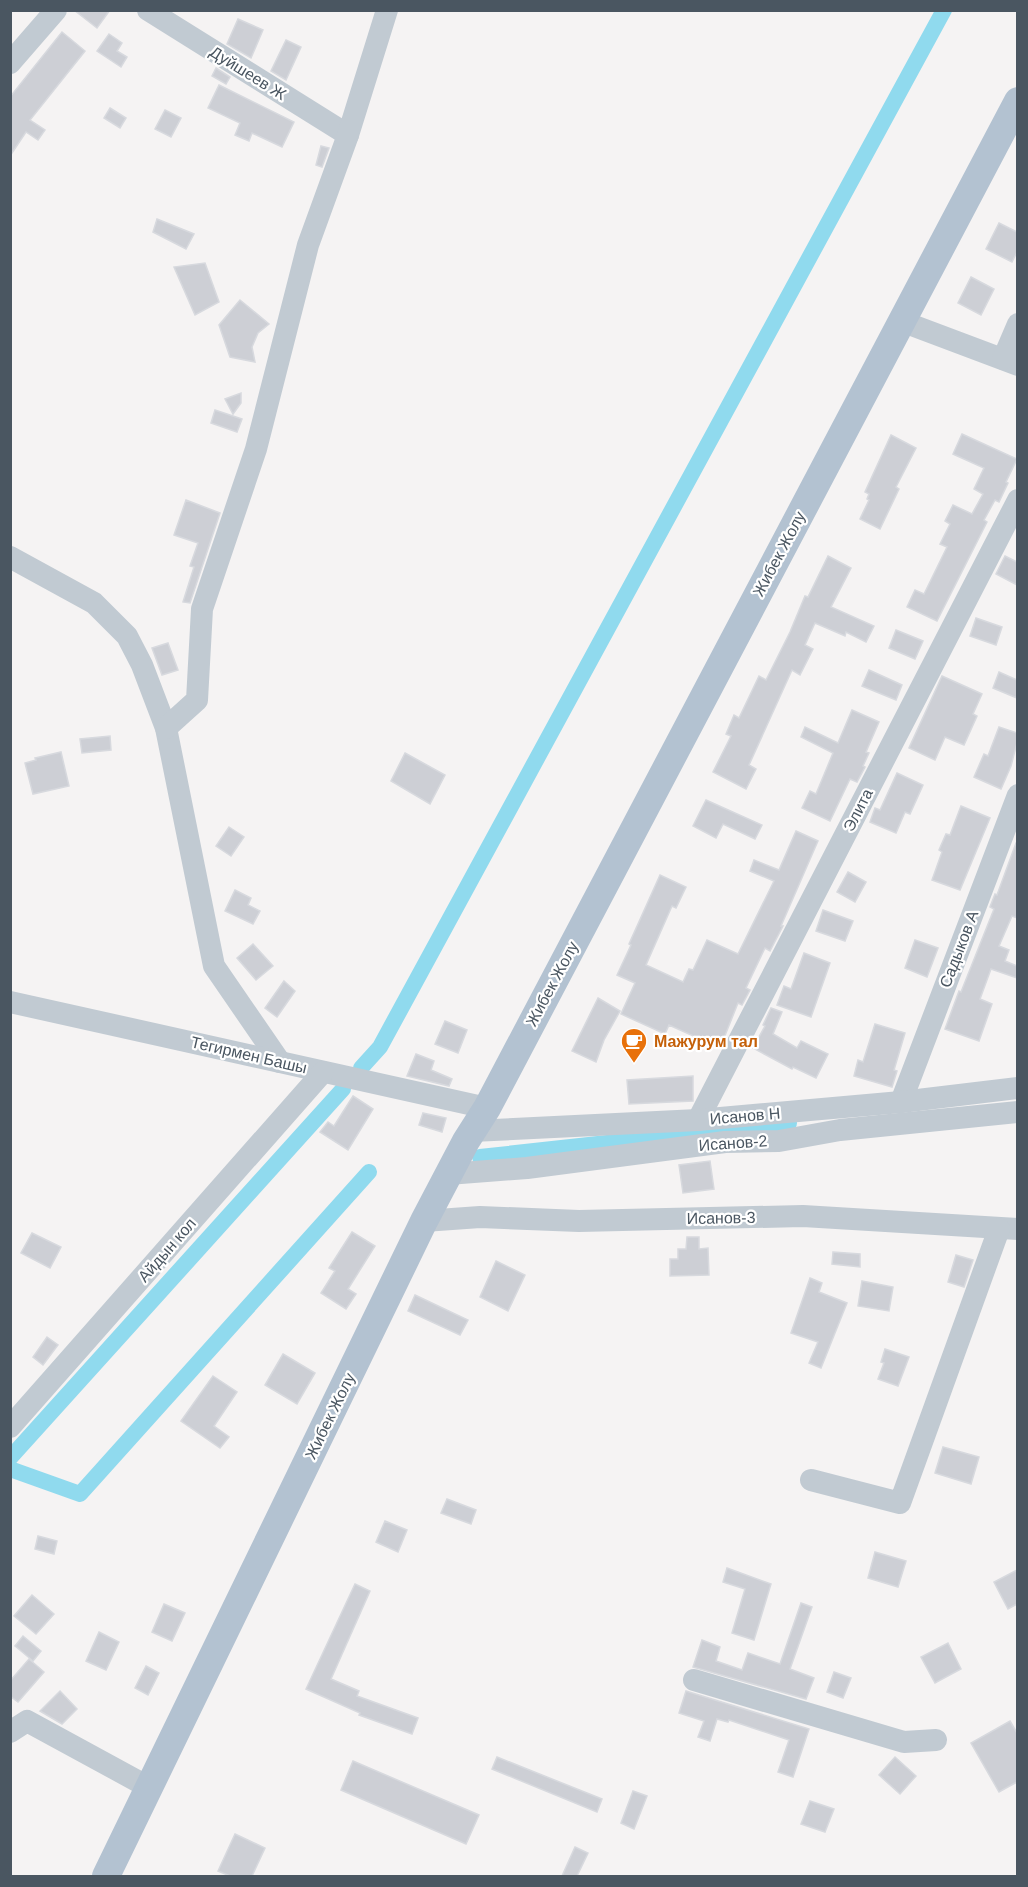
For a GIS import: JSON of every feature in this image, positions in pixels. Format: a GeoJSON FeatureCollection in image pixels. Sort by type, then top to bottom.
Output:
{"type":"FeatureCollection","features":[{"type":"Feature","properties":{"kind":"main road","name":"Жибек Жолу"},"geometry":{"type":"LineString","coordinates":[[106,1876],[448,1174],[480,1119],[1017,101]]}},
{"type":"Feature","properties":{"kind":"street"},"geometry":{"type":"LineString","coordinates":[[10,63],[56,10]]}},
{"type":"Feature","properties":{"kind":"street","name":"Дуйшеев Ж"},"geometry":{"type":"LineString","coordinates":[[148,10],[348,135]]}},
{"type":"Feature","properties":{"kind":"street"},"geometry":{"type":"LineString","coordinates":[[166,728],[197,700],[202,609],[256,449],[308,245],[348,135],[387,10]]}},
{"type":"Feature","properties":{"kind":"street"},"geometry":{"type":"LineString","coordinates":[[901,321],[1010,362],[1017,324]]}},
{"type":"Feature","properties":{"kind":"street","name":"Элита"},"geometry":{"type":"LineString","coordinates":[[698,1120],[1017,500]]}},
{"type":"Feature","properties":{"kind":"street"},"geometry":{"type":"LineString","coordinates":[[10,557],[93,603],[127,636],[142,665],[166,728],[214,966],[280,1062]]}},
{"type":"Feature","properties":{"kind":"street","name":"Садыков А"},"geometry":{"type":"LineString","coordinates":[[901,1102],[1017,795]]}},
{"type":"Feature","properties":{"kind":"street","name":"Тегирмен Башы"},"geometry":{"type":"LineString","coordinates":[[10,1002],[323,1072],[480,1119]]}},
{"type":"Feature","properties":{"kind":"street","name":"Айдын кол"},"geometry":{"type":"LineString","coordinates":[[10,1427],[323,1072]]}},
{"type":"Feature","properties":{"kind":"street","name":"Исанов Н"},"geometry":{"type":"LineString","coordinates":[[480,1119],[698,1120],[901,1102],[1017,1088]]}},
{"type":"Feature","properties":{"kind":"street","name":"Исанов-2"},"geometry":{"type":"LineString","coordinates":[[448,1174],[527,1168],[725,1142],[779,1141],[840,1130],[1017,1112]]}},
{"type":"Feature","properties":{"kind":"street","name":"Исанов-3"},"geometry":{"type":"LineString","coordinates":[[424,1221],[480,1217],[579,1221],[803,1216],[1008,1229]]}},
{"type":"Feature","properties":{"kind":"street"},"geometry":{"type":"LineString","coordinates":[[811,1480],[900,1503],[1008,1229]]}},
{"type":"Feature","properties":{"kind":"street"},"geometry":{"type":"LineString","coordinates":[[694,1680],[904,1742],[936,1740]]}},
{"type":"Feature","properties":{"kind":"street"},"geometry":{"type":"LineString","coordinates":[[10,1732],[27,1721],[150,1788]]}},
{"type":"Feature","properties":{"kind":"building"},"geometry":{"type":"Polygon","coordinates":[[[74,10],[110,10],[97,28],[74,10]]]}},
{"type":"Feature","properties":{"kind":"building"},"geometry":{"type":"Polygon","coordinates":[[[238,19],[263,30],[251,58],[227,44],[238,19]]]}},
{"type":"Feature","properties":{"kind":"building"},"geometry":{"type":"Polygon","coordinates":[[[62,32],[85,51],[30,120],[45,130],[38,140],[26,132],[10,156],[10,97],[62,32]]]}},
{"type":"Feature","properties":{"kind":"building"},"geometry":{"type":"Polygon","coordinates":[[[109,34],[122,43],[117,51],[127,57],[121,67],[97,51],[109,34]]]}},
{"type":"Feature","properties":{"kind":"building"},"geometry":{"type":"Polygon","coordinates":[[[286,40],[301,47],[286,80],[271,71],[286,40]]]}},
{"type":"Feature","properties":{"kind":"building"},"geometry":{"type":"Polygon","coordinates":[[[216,68],[230,77],[226,84],[212,76],[216,68]]]}},
{"type":"Feature","properties":{"kind":"building"},"geometry":{"type":"Polygon","coordinates":[[[219,85],[294,122],[282,147],[252,133],[249,141],[235,135],[240,123],[208,108],[219,85]]]}},
{"type":"Feature","properties":{"kind":"building"},"geometry":{"type":"Polygon","coordinates":[[[110,108],[126,118],[120,128],[104,118],[110,108]]]}},
{"type":"Feature","properties":{"kind":"building"},"geometry":{"type":"Polygon","coordinates":[[[165,110],[181,118],[171,137],[155,129],[165,110]]]}},
{"type":"Feature","properties":{"kind":"building"},"geometry":{"type":"Polygon","coordinates":[[[321,146],[329,148],[322,167],[316,165],[321,146]]]}},
{"type":"Feature","properties":{"kind":"building"},"geometry":{"type":"Polygon","coordinates":[[[157,219],[194,234],[186,249],[153,232],[157,219]]]}},
{"type":"Feature","properties":{"kind":"building"},"geometry":{"type":"Polygon","coordinates":[[[999,223],[1017,232],[1017,252],[1012,262],[986,249],[999,223]]]}},
{"type":"Feature","properties":{"kind":"building"},"geometry":{"type":"Polygon","coordinates":[[[205,263],[219,302],[195,315],[174,267],[205,263]]]}},
{"type":"Feature","properties":{"kind":"building"},"geometry":{"type":"Polygon","coordinates":[[[971,277],[994,289],[981,315],[958,303],[971,277]]]}},
{"type":"Feature","properties":{"kind":"building"},"geometry":{"type":"Polygon","coordinates":[[[240,300],[269,324],[258,333],[252,347],[255,362],[230,357],[219,325],[240,300]]]}},
{"type":"Feature","properties":{"kind":"building"},"geometry":{"type":"Polygon","coordinates":[[[241,393],[241,403],[233,414],[225,399],[241,393]]]}},
{"type":"Feature","properties":{"kind":"building"},"geometry":{"type":"Polygon","coordinates":[[[215,410],[242,419],[237,432],[211,423],[215,410]]]}},
{"type":"Feature","properties":{"kind":"building"},"geometry":{"type":"Polygon","coordinates":[[[962,434],[1017,459],[999,502],[995,500],[984,520],[987,522],[937,621],[907,607],[915,590],[924,594],[947,547],[940,544],[950,524],[945,521],[953,505],[972,514],[983,494],[974,489],[984,468],[953,454],[962,434]]]}},
{"type":"Feature","properties":{"kind":"building"},"geometry":{"type":"Polygon","coordinates":[[[891,435],[916,448],[896,487],[899,489],[880,529],[860,519],[869,500],[867,499],[869,494],[865,492],[891,435]]]}},
{"type":"Feature","properties":{"kind":"building"},"geometry":{"type":"Polygon","coordinates":[[[186,500],[220,513],[190,603],[183,602],[194,567],[190,566],[198,543],[174,535],[186,500]]]}},
{"type":"Feature","properties":{"kind":"building"},"geometry":{"type":"Polygon","coordinates":[[[828,556],[851,568],[831,607],[874,626],[866,642],[846,632],[845,636],[815,623],[805,645],[813,649],[800,675],[792,670],[749,765],[756,769],[746,789],[713,772],[731,736],[726,734],[734,715],[739,718],[759,676],[766,680],[805,596],[808,597],[828,556]]]}},
{"type":"Feature","properties":{"kind":"building"},"geometry":{"type":"Polygon","coordinates":[[[1005,556],[1017,562],[1017,585],[996,574],[1005,556]]]}},
{"type":"Feature","properties":{"kind":"building"},"geometry":{"type":"Polygon","coordinates":[[[976,618],[1002,627],[996,645],[970,636],[976,618]]]}},
{"type":"Feature","properties":{"kind":"building"},"geometry":{"type":"Polygon","coordinates":[[[896,630],[923,641],[915,659],[889,648],[896,630]]]}},
{"type":"Feature","properties":{"kind":"building"},"geometry":{"type":"Polygon","coordinates":[[[168,643],[178,670],[162,675],[152,648],[168,643]]]}},
{"type":"Feature","properties":{"kind":"building"},"geometry":{"type":"Polygon","coordinates":[[[869,670],[902,685],[896,700],[862,686],[869,670]]]}},
{"type":"Feature","properties":{"kind":"building"},"geometry":{"type":"Polygon","coordinates":[[[999,672],[1017,680],[1017,698],[993,688],[999,672]]]}},
{"type":"Feature","properties":{"kind":"building"},"geometry":{"type":"Polygon","coordinates":[[[942,676],[982,694],[973,714],[977,716],[964,745],[945,737],[935,760],[909,748],[942,676]]]}},
{"type":"Feature","properties":{"kind":"building"},"geometry":{"type":"Polygon","coordinates":[[[852,710],[879,722],[866,752],[869,753],[863,766],[865,767],[857,782],[850,779],[830,821],[802,808],[810,791],[816,794],[833,753],[801,737],[805,727],[838,743],[852,710]]]}},
{"type":"Feature","properties":{"kind":"building"},"geometry":{"type":"Polygon","coordinates":[[[999,727],[1017,733],[1011,766],[1001,789],[974,777],[984,754],[988,756],[999,727]]]}},
{"type":"Feature","properties":{"kind":"building"},"geometry":{"type":"Polygon","coordinates":[[[110,736],[111,750],[82,753],[80,739],[110,736]]]}},
{"type":"Feature","properties":{"kind":"building"},"geometry":{"type":"Polygon","coordinates":[[[61,752],[69,786],[33,794],[25,763],[36,760],[35,758],[61,752]]]}},
{"type":"Feature","properties":{"kind":"building"},"geometry":{"type":"Polygon","coordinates":[[[405,753],[445,775],[430,804],[391,781],[405,753]]]}},
{"type":"Feature","properties":{"kind":"building"},"geometry":{"type":"Polygon","coordinates":[[[897,773],[923,785],[910,814],[905,812],[896,833],[870,822],[875,808],[880,810],[897,773]]]}},
{"type":"Feature","properties":{"kind":"building"},"geometry":{"type":"Polygon","coordinates":[[[706,800],[762,825],[755,839],[723,824],[716,838],[693,826],[706,800]]]}},
{"type":"Feature","properties":{"kind":"building"},"geometry":{"type":"Polygon","coordinates":[[[961,806],[990,818],[960,890],[932,880],[942,852],[939,850],[946,834],[950,835],[961,806]]]}},
{"type":"Feature","properties":{"kind":"building"},"geometry":{"type":"Polygon","coordinates":[[[229,827],[244,837],[231,856],[216,846],[229,827]]]}},
{"type":"Feature","properties":{"kind":"building"},"geometry":{"type":"Polygon","coordinates":[[[796,831],[818,841],[781,926],[783,926],[770,951],[765,948],[746,988],[750,990],[742,1005],[738,1003],[720,1048],[669,1025],[665,1034],[621,1014],[635,983],[617,975],[660,875],[686,887],[676,908],[672,906],[646,965],[683,982],[689,969],[693,970],[707,940],[738,954],[774,881],[750,871],[754,860],[779,870],[796,831]]]}},
{"type":"Feature","properties":{"kind":"building"},"geometry":{"type":"Polygon","coordinates":[[[1016,843],[1017,918],[1012,916],[999,946],[1009,950],[1005,961],[1017,966],[1017,978],[991,969],[980,999],[992,1004],[979,1041],[945,1029],[994,909],[990,907],[995,894],[997,895],[1016,843]]]}},
{"type":"Feature","properties":{"kind":"building"},"geometry":{"type":"Polygon","coordinates":[[[848,872],[866,882],[855,902],[837,892],[848,872]]]}},
{"type":"Feature","properties":{"kind":"building"},"geometry":{"type":"Polygon","coordinates":[[[235,890],[251,898],[248,905],[260,911],[253,924],[225,911],[235,890]]]}},
{"type":"Feature","properties":{"kind":"building"},"geometry":{"type":"Polygon","coordinates":[[[823,910],[853,921],[845,941],[816,931],[823,910]]]}},
{"type":"Feature","properties":{"kind":"building"},"geometry":{"type":"Polygon","coordinates":[[[915,940],[938,948],[927,977],[905,968],[915,940]]]}},
{"type":"Feature","properties":{"kind":"building"},"geometry":{"type":"Polygon","coordinates":[[[253,944],[273,966],[256,980],[237,958],[253,944]]]}},
{"type":"Feature","properties":{"kind":"building"},"geometry":{"type":"Polygon","coordinates":[[[804,953],[830,963],[811,1017],[777,1005],[784,986],[791,989],[804,953]]]}},
{"type":"Feature","properties":{"kind":"building"},"geometry":{"type":"Polygon","coordinates":[[[284,981],[295,991],[277,1017],[265,1008],[284,981]]]}},
{"type":"Feature","properties":{"kind":"building"},"geometry":{"type":"Polygon","coordinates":[[[598,998],[620,1011],[604,1040],[596,1062],[572,1051],[598,998]]]}},
{"type":"Feature","properties":{"kind":"building"},"geometry":{"type":"Polygon","coordinates":[[[771,1008],[782,1012],[773,1034],[797,1048],[801,1041],[828,1054],[816,1078],[793,1067],[792,1069],[753,1048],[765,1026],[763,1025],[771,1008]]]}},
{"type":"Feature","properties":{"kind":"building"},"geometry":{"type":"Polygon","coordinates":[[[445,1021],[467,1030],[458,1053],[435,1044],[445,1021]]]}},
{"type":"Feature","properties":{"kind":"building"},"geometry":{"type":"Polygon","coordinates":[[[875,1024],[905,1033],[894,1070],[897,1071],[892,1087],[854,1076],[858,1060],[863,1062],[875,1024]]]}},
{"type":"Feature","properties":{"kind":"building"},"geometry":{"type":"Polygon","coordinates":[[[416,1054],[434,1061],[431,1070],[452,1079],[449,1086],[407,1076],[416,1054]]]}},
{"type":"Feature","properties":{"kind":"building"},"geometry":{"type":"Polygon","coordinates":[[[693,1076],[693,1101],[629,1104],[627,1080],[693,1076]]]}},
{"type":"Feature","properties":{"kind":"building"},"geometry":{"type":"Polygon","coordinates":[[[353,1096],[373,1109],[348,1150],[320,1132],[328,1122],[334,1126],[353,1096]]]}},
{"type":"Feature","properties":{"kind":"building"},"geometry":{"type":"Polygon","coordinates":[[[423,1113],[446,1118],[442,1132],[419,1125],[423,1113]]]}},
{"type":"Feature","properties":{"kind":"building"},"geometry":{"type":"Polygon","coordinates":[[[710,1161],[714,1189],[683,1193],[679,1165],[710,1161]]]}},
{"type":"Feature","properties":{"kind":"building"},"geometry":{"type":"Polygon","coordinates":[[[352,1232],[375,1246],[348,1289],[356,1294],[346,1309],[321,1293],[335,1271],[329,1268],[352,1232]]]}},
{"type":"Feature","properties":{"kind":"building"},"geometry":{"type":"Polygon","coordinates":[[[32,1233],[61,1247],[50,1268],[21,1253],[32,1233]]]}},
{"type":"Feature","properties":{"kind":"building"},"geometry":{"type":"Polygon","coordinates":[[[687,1237],[699,1237],[699,1249],[708,1248],[709,1275],[670,1276],[670,1259],[678,1259],[678,1249],[686,1249],[687,1237]]]}},
{"type":"Feature","properties":{"kind":"building"},"geometry":{"type":"Polygon","coordinates":[[[833,1252],[860,1254],[860,1267],[832,1264],[833,1252]]]}},
{"type":"Feature","properties":{"kind":"building"},"geometry":{"type":"Polygon","coordinates":[[[956,1255],[973,1260],[964,1287],[948,1282],[956,1255]]]}},
{"type":"Feature","properties":{"kind":"building"},"geometry":{"type":"Polygon","coordinates":[[[496,1261],[525,1275],[508,1311],[480,1297],[496,1261]]]}},
{"type":"Feature","properties":{"kind":"building"},"geometry":{"type":"Polygon","coordinates":[[[810,1278],[822,1283],[819,1292],[847,1303],[821,1368],[809,1363],[818,1342],[791,1333],[810,1278]]]}},
{"type":"Feature","properties":{"kind":"building"},"geometry":{"type":"Polygon","coordinates":[[[862,1281],[893,1287],[889,1311],[858,1306],[862,1281]]]}},
{"type":"Feature","properties":{"kind":"building"},"geometry":{"type":"Polygon","coordinates":[[[415,1295],[468,1320],[460,1335],[408,1311],[415,1295]]]}},
{"type":"Feature","properties":{"kind":"building"},"geometry":{"type":"Polygon","coordinates":[[[47,1337],[58,1345],[43,1365],[33,1357],[47,1337]]]}},
{"type":"Feature","properties":{"kind":"building"},"geometry":{"type":"Polygon","coordinates":[[[885,1349],[909,1357],[898,1386],[878,1379],[884,1363],[881,1362],[885,1349]]]}},
{"type":"Feature","properties":{"kind":"building"},"geometry":{"type":"Polygon","coordinates":[[[283,1354],[315,1373],[297,1404],[265,1385],[283,1354]]]}},
{"type":"Feature","properties":{"kind":"building"},"geometry":{"type":"Polygon","coordinates":[[[213,1376],[237,1392],[214,1426],[229,1437],[220,1448],[181,1421],[213,1376]]]}},
{"type":"Feature","properties":{"kind":"building"},"geometry":{"type":"Polygon","coordinates":[[[943,1447],[979,1457],[971,1484],[935,1473],[943,1447]]]}},
{"type":"Feature","properties":{"kind":"building"},"geometry":{"type":"Polygon","coordinates":[[[447,1499],[476,1510],[471,1524],[441,1513],[447,1499]]]}},
{"type":"Feature","properties":{"kind":"building"},"geometry":{"type":"Polygon","coordinates":[[[385,1521],[407,1530],[398,1552],[376,1542],[385,1521]]]}},
{"type":"Feature","properties":{"kind":"building"},"geometry":{"type":"Polygon","coordinates":[[[38,1536],[57,1541],[54,1554],[35,1549],[38,1536]]]}},
{"type":"Feature","properties":{"kind":"building"},"geometry":{"type":"Polygon","coordinates":[[[875,1552],[906,1561],[898,1587],[868,1578],[875,1552]]]}},
{"type":"Feature","properties":{"kind":"building"},"geometry":{"type":"Polygon","coordinates":[[[727,1568],[771,1584],[754,1640],[732,1633],[745,1589],[723,1582],[727,1568]]]}},
{"type":"Feature","properties":{"kind":"building"},"geometry":{"type":"Polygon","coordinates":[[[1017,1570],[1017,1604],[1008,1609],[994,1582],[1017,1570]]]}},
{"type":"Feature","properties":{"kind":"building"},"geometry":{"type":"Polygon","coordinates":[[[355,1584],[370,1591],[331,1679],[359,1691],[357,1696],[418,1718],[412,1734],[359,1715],[360,1713],[306,1689],[355,1584]]]}},
{"type":"Feature","properties":{"kind":"building"},"geometry":{"type":"Polygon","coordinates":[[[32,1595],[54,1614],[36,1634],[14,1616],[32,1595]]]}},
{"type":"Feature","properties":{"kind":"building"},"geometry":{"type":"Polygon","coordinates":[[[801,1603],[812,1607],[790,1669],[814,1678],[806,1699],[693,1667],[702,1640],[720,1647],[716,1661],[742,1670],[748,1653],[780,1664],[801,1603]]]}},
{"type":"Feature","properties":{"kind":"building"},"geometry":{"type":"Polygon","coordinates":[[[164,1604],[185,1613],[172,1641],[152,1632],[164,1604]]]}},
{"type":"Feature","properties":{"kind":"building"},"geometry":{"type":"Polygon","coordinates":[[[99,1632],[119,1642],[106,1670],[86,1661],[99,1632]]]}},
{"type":"Feature","properties":{"kind":"building"},"geometry":{"type":"Polygon","coordinates":[[[23,1636],[41,1651],[33,1661],[15,1646],[23,1636]]]}},
{"type":"Feature","properties":{"kind":"building"},"geometry":{"type":"Polygon","coordinates":[[[948,1643],[961,1669],[935,1683],[921,1657],[948,1643]]]}},
{"type":"Feature","properties":{"kind":"building"},"geometry":{"type":"Polygon","coordinates":[[[29,1659],[44,1672],[18,1702],[10,1696],[10,1681],[29,1659]]]}},
{"type":"Feature","properties":{"kind":"building"},"geometry":{"type":"Polygon","coordinates":[[[146,1666],[159,1673],[148,1695],[135,1688],[146,1666]]]}},
{"type":"Feature","properties":{"kind":"building"},"geometry":{"type":"Polygon","coordinates":[[[834,1672],[851,1678],[843,1698],[827,1692],[834,1672]]]}},
{"type":"Feature","properties":{"kind":"building"},"geometry":{"type":"Polygon","coordinates":[[[60,1691],[77,1709],[62,1724],[40,1711],[60,1691]]]}},
{"type":"Feature","properties":{"kind":"building"},"geometry":{"type":"Polygon","coordinates":[[[686,1691],[809,1729],[793,1777],[778,1772],[789,1740],[729,1720],[728,1722],[717,1719],[710,1741],[698,1737],[704,1721],[679,1713],[686,1691]]]}},
{"type":"Feature","properties":{"kind":"building"},"geometry":{"type":"Polygon","coordinates":[[[1010,1721],[1017,1733],[1017,1782],[999,1792],[971,1743],[1010,1721]]]}},
{"type":"Feature","properties":{"kind":"building"},"geometry":{"type":"Polygon","coordinates":[[[497,1757],[602,1799],[597,1812],[492,1769],[497,1757]]]}},
{"type":"Feature","properties":{"kind":"building"},"geometry":{"type":"Polygon","coordinates":[[[895,1757],[916,1776],[900,1794],[879,1775],[895,1757]]]}},
{"type":"Feature","properties":{"kind":"building"},"geometry":{"type":"Polygon","coordinates":[[[353,1761],[479,1815],[466,1844],[341,1790],[353,1761]]]}},
{"type":"Feature","properties":{"kind":"building"},"geometry":{"type":"Polygon","coordinates":[[[633,1791],[647,1796],[634,1829],[621,1823],[633,1791]]]}},
{"type":"Feature","properties":{"kind":"building"},"geometry":{"type":"Polygon","coordinates":[[[810,1801],[834,1809],[825,1832],[801,1824],[810,1801]]]}},
{"type":"Feature","properties":{"kind":"building"},"geometry":{"type":"Polygon","coordinates":[[[235,1834],[265,1848],[252,1876],[230,1876],[218,1871],[235,1834]]]}},
{"type":"Feature","properties":{"kind":"building"},"geometry":{"type":"Polygon","coordinates":[[[575,1847],[588,1853],[577,1876],[562,1876],[575,1847]]]}},
{"type":"Feature","properties":{"kind":"waterway"},"geometry":{"type":"LineString","coordinates":[[361,1068],[380,1047],[944,10]]}},
{"type":"Feature","properties":{"kind":"waterway"},"geometry":{"type":"LineString","coordinates":[[10,1458],[343,1089]]}},
{"type":"Feature","properties":{"kind":"waterway"},"geometry":{"type":"LineString","coordinates":[[480,1157],[789,1123]]}},
{"type":"Feature","properties":{"kind":"waterway"},"geometry":{"type":"LineString","coordinates":[[10,1469],[80,1494],[369,1172]]}},
{"type":"Feature","properties":{"kind":"place","name":"Мажурум тал"},"geometry":{"type":"Point","coordinates":[634,1064]}}]}
